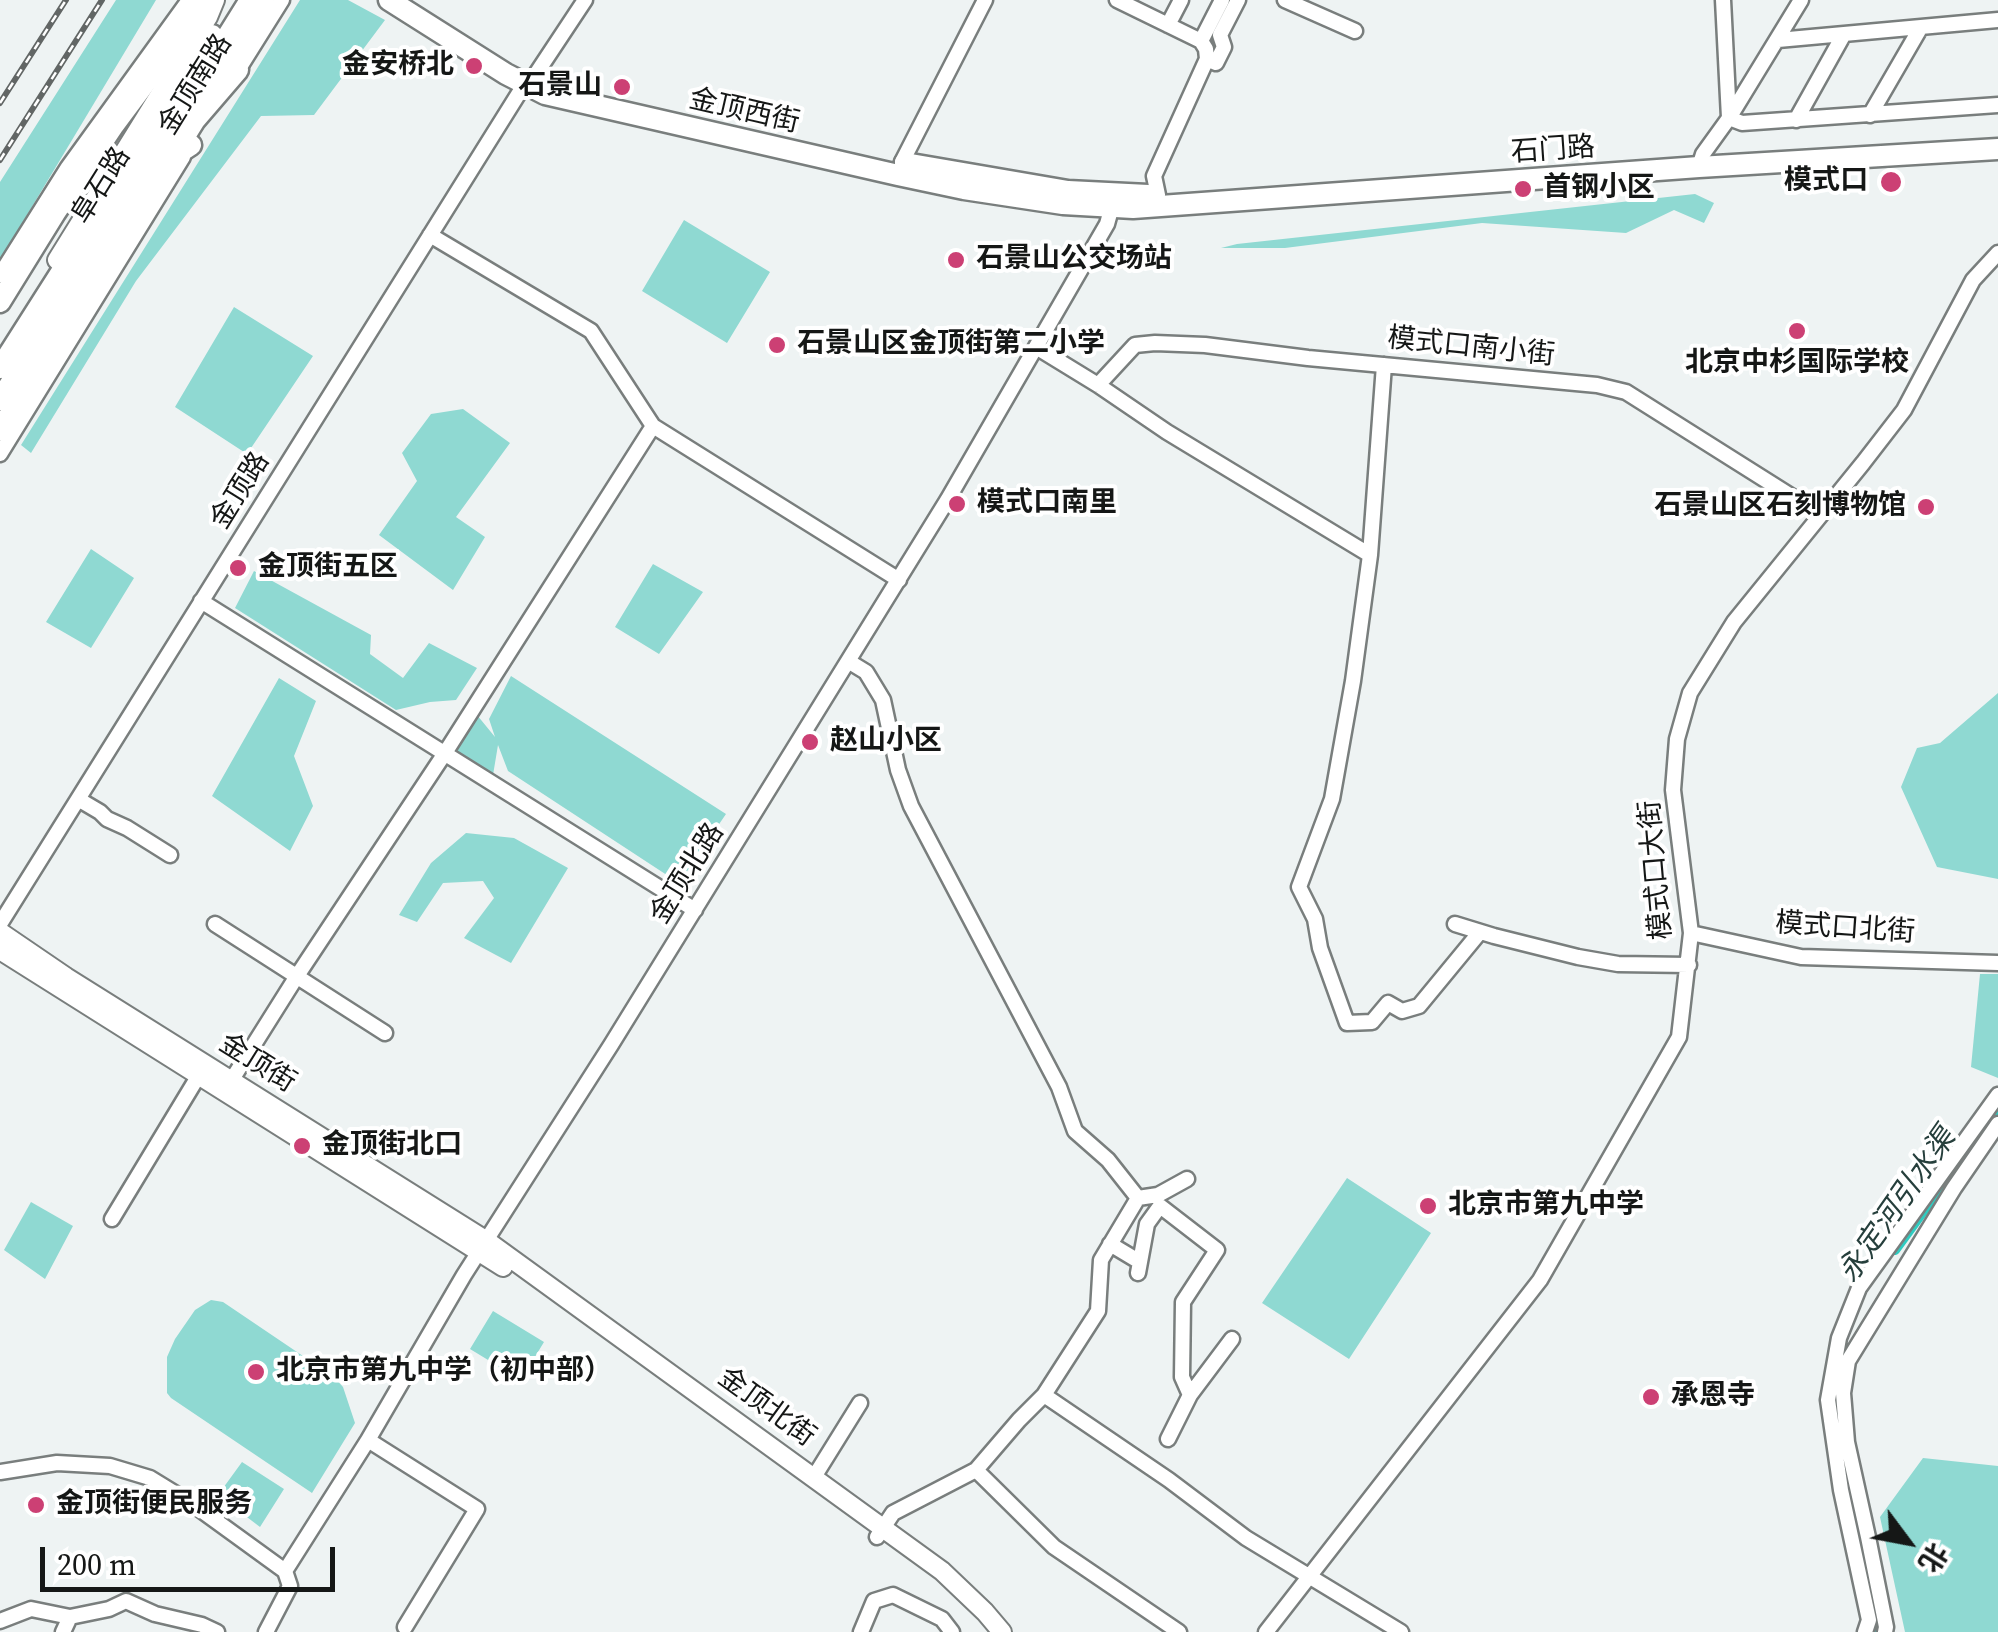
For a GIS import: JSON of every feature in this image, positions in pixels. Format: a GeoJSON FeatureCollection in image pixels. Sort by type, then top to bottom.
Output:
{"type":"FeatureCollection","features":[{"type":"Feature","properties":{"kind":"highway"},"geometry":{"type":"LineString","coordinates":[[0,302],[114,125],[206,0]]}},
{"type":"Feature","properties":{"kind":"highway","name":"阜石路"},"geometry":{"type":"LineString","coordinates":[[0,368],[234,0]]}},
{"type":"Feature","properties":{"kind":"highway","name":"阜石路"},"geometry":{"type":"LineString","coordinates":[[0,404],[252,0]]}},
{"type":"Feature","properties":{"kind":"highway","name":"金顶西街"},"geometry":{"type":"LineString","coordinates":[[389,0],[529,81],[902,162],[1113,201]]}},
{"type":"Feature","properties":{"kind":"highway","name":"金顶西街"},"geometry":{"type":"LineString","coordinates":[[413,0],[544,94],[979,192],[1063,204],[1113,201]]}},
{"type":"Feature","properties":{"kind":"highway"},"geometry":{"type":"LineString","coordinates":[[0,430],[231,69]]}},
{"type":"Feature","properties":{"kind":"highway","name":"石门路"},"geometry":{"type":"LineString","coordinates":[[1113,201],[1998,138]]}},
{"type":"Feature","properties":{"kind":"highway"},"geometry":{"type":"LineString","coordinates":[[171,158],[191,145]]}},
{"type":"Feature","properties":{"kind":"highway","name":"石门路"},"geometry":{"type":"LineString","coordinates":[[1113,201],[1306,197],[1701,161],[1998,150]]}},
{"type":"Feature","properties":{"kind":"main road","name":"金顶南路"},"geometry":{"type":"LineString","coordinates":[[0,352],[216,0]]}},
{"type":"Feature","properties":{"kind":"main road","name":"金顶南路"},"geometry":{"type":"LineString","coordinates":[[0,404],[252,0]]}},
{"type":"Feature","properties":{"kind":"main road"},"geometry":{"type":"LineString","coordinates":[[169,136],[231,69],[265,0]]}},
{"type":"Feature","properties":{"kind":"main road","name":"金顶街"},"geometry":{"type":"LineString","coordinates":[[0,932],[484,1246]]}},
{"type":"Feature","properties":{"kind":"main road","name":"金顶街"},"geometry":{"type":"LineString","coordinates":[[0,950],[484,1246]]}},
{"type":"Feature","properties":{"kind":"main road","name":"金顶北街"},"geometry":{"type":"LineString","coordinates":[[484,1246],[814,1477],[957,1600],[988,1632]]}},
{"type":"Feature","properties":{"kind":"main road","name":"金顶北街"},"geometry":{"type":"LineString","coordinates":[[484,1246],[880,1532],[942,1571],[1002,1632]]}},
{"type":"Feature","properties":{"kind":"street","name":"金顶南路"},"geometry":{"type":"LineString","coordinates":[[0,275],[68,167],[190,0]]}},
{"type":"Feature","properties":{"kind":"street","name":"金顶南路"},"geometry":{"type":"LineString","coordinates":[[0,454],[191,145],[231,69],[282,0]]}},
{"type":"Feature","properties":{"kind":"street","name":"金顶路"},"geometry":{"type":"LineString","coordinates":[[0,924],[430,235],[585,0]]}},
{"type":"Feature","properties":{"kind":"street"},"geometry":{"type":"LineString","coordinates":[[902,162],[986,0]]}},
{"type":"Feature","properties":{"kind":"street"},"geometry":{"type":"LineString","coordinates":[[1117,0],[1201,41],[1206,49],[1207,60],[1154,176],[1158,196]]}},
{"type":"Feature","properties":{"kind":"street"},"geometry":{"type":"LineString","coordinates":[[1201,41],[1222,0]]}},
{"type":"Feature","properties":{"kind":"street"},"geometry":{"type":"LineString","coordinates":[[1207,60],[1216,63],[1224,47],[1220,34],[1238,0]]}},
{"type":"Feature","properties":{"kind":"street"},"geometry":{"type":"LineString","coordinates":[[1285,0],[1355,31]]}},
{"type":"Feature","properties":{"kind":"street"},"geometry":{"type":"LineString","coordinates":[[1723,0],[1729,118]]}},
{"type":"Feature","properties":{"kind":"street"},"geometry":{"type":"LineString","coordinates":[[1701,161],[1801,0]]}},
{"type":"Feature","properties":{"kind":"street"},"geometry":{"type":"LineString","coordinates":[[1168,25],[1175,2]]}},
{"type":"Feature","properties":{"kind":"street"},"geometry":{"type":"LineString","coordinates":[[1778,40],[1998,20]]}},
{"type":"Feature","properties":{"kind":"street"},"geometry":{"type":"LineString","coordinates":[[1870,115],[1922,27]]}},
{"type":"Feature","properties":{"kind":"street"},"geometry":{"type":"LineString","coordinates":[[1796,120],[1844,34]]}},
{"type":"Feature","properties":{"kind":"street"},"geometry":{"type":"LineString","coordinates":[[1729,118],[1742,123],[1998,105]]}},
{"type":"Feature","properties":{"kind":"street","name":"金顶北路"},"geometry":{"type":"LineString","coordinates":[[266,1632],[290,1586],[286,1571],[899,580],[1107,224],[1113,201]]}},
{"type":"Feature","properties":{"kind":"street"},"geometry":{"type":"LineString","coordinates":[[430,235],[590,331],[653,426],[899,580]]}},
{"type":"Feature","properties":{"kind":"street","name":"模式口大街"},"geometry":{"type":"LineString","coordinates":[[1266,1632],[1540,1280],[1679,1038],[1690,933],[1674,790],[1677,739],[1690,692],[1734,622],[1904,410],[1973,280],[1998,253]]}},
{"type":"Feature","properties":{"kind":"street","name":"模式口南小街"},"geometry":{"type":"LineString","coordinates":[[1098,385],[1135,345],[1154,342],[1597,386],[1626,392],[1821,515]]}},
{"type":"Feature","properties":{"kind":"street"},"geometry":{"type":"LineString","coordinates":[[1036,347],[1370,555]]}},
{"type":"Feature","properties":{"kind":"street"},"geometry":{"type":"LineString","coordinates":[[1384,364],[1370,555],[1353,681],[1332,800],[1299,887],[1315,918],[1320,948],[1348,1024],[1372,1022],[1388,1003],[1402,1010],[1418,1006],[1480,932]]}},
{"type":"Feature","properties":{"kind":"street"},"geometry":{"type":"LineString","coordinates":[[232,1081],[653,426]]}},
{"type":"Feature","properties":{"kind":"street"},"geometry":{"type":"LineString","coordinates":[[201,601],[695,910]]}},
{"type":"Feature","properties":{"kind":"street"},"geometry":{"type":"LineString","coordinates":[[848,661],[866,672],[883,700],[898,770],[911,806],[1058,1087],[1074,1131],[1108,1160],[1138,1198]]}},
{"type":"Feature","properties":{"kind":"street"},"geometry":{"type":"LineString","coordinates":[[78,799],[170,854]]}},
{"type":"Feature","properties":{"kind":"street"},"geometry":{"type":"LineString","coordinates":[[215,924],[385,1033]]}},
{"type":"Feature","properties":{"kind":"street"},"geometry":{"type":"LineString","coordinates":[[1455,924],[1578,957],[1618,964],[1689,965]]}},
{"type":"Feature","properties":{"kind":"street","name":"模式口北街"},"geometry":{"type":"LineString","coordinates":[[1690,933],[1800,957],[1998,964]]}},
{"type":"Feature","properties":{"kind":"street"},"geometry":{"type":"LineString","coordinates":[[112,1219],[200,1075]]}},
{"type":"Feature","properties":{"kind":"street"},"geometry":{"type":"LineString","coordinates":[[1865,1632],[1869,1620],[1841,1490],[1828,1400],[1839,1338],[1859,1288],[1998,1095]]}},
{"type":"Feature","properties":{"kind":"street"},"geometry":{"type":"LineString","coordinates":[[1885,1632],[1847,1442],[1843,1392],[1848,1361],[1998,1124]]}},
{"type":"Feature","properties":{"kind":"street"},"geometry":{"type":"LineString","coordinates":[[1138,1198],[1158,1195],[1187,1179]]}},
{"type":"Feature","properties":{"kind":"street"},"geometry":{"type":"LineString","coordinates":[[880,1532],[893,1513],[976,1470],[1044,1395],[1098,1311],[1100,1260],[1138,1198]]}},
{"type":"Feature","properties":{"kind":"street"},"geometry":{"type":"LineString","coordinates":[[1110,1244],[1139,1268],[1147,1224],[1160,1206],[1218,1250],[1183,1302],[1182,1377],[1190,1396]]}},
{"type":"Feature","properties":{"kind":"street"},"geometry":{"type":"LineString","coordinates":[[1168,1439],[1190,1396],[1232,1338]]}},
{"type":"Feature","properties":{"kind":"street"},"geometry":{"type":"LineString","coordinates":[[1044,1395],[1246,1538],[1401,1632]]}},
{"type":"Feature","properties":{"kind":"street"},"geometry":{"type":"LineString","coordinates":[[814,1477],[860,1404]]}},
{"type":"Feature","properties":{"kind":"street"},"geometry":{"type":"LineString","coordinates":[[368,1440],[477,1509],[405,1627]]}},
{"type":"Feature","properties":{"kind":"street"},"geometry":{"type":"LineString","coordinates":[[0,1472],[57,1463],[110,1466],[150,1478],[286,1571]]}},
{"type":"Feature","properties":{"kind":"street"},"geometry":{"type":"LineString","coordinates":[[976,1470],[1054,1547],[1179,1632]]}},
{"type":"Feature","properties":{"kind":"street"},"geometry":{"type":"LineString","coordinates":[[861,1632],[874,1601],[893,1595],[942,1618],[952,1632]]}},
{"type":"Feature","properties":{"kind":"street"},"geometry":{"type":"LineString","coordinates":[[0,1622],[32,1609],[70,1617],[109,1609],[126,1601],[155,1614],[218,1632]]}},
{"type":"Feature","properties":{"kind":"street"},"geometry":{"type":"LineString","coordinates":[[63,1632],[70,1617]]}},
{"type":"Feature","properties":{"kind":"shaded area"},"geometry":{"type":"Polygon","coordinates":[[[116,0],[156,0],[0,260],[0,182],[116,0]]]}},
{"type":"Feature","properties":{"kind":"shaded area"},"geometry":{"type":"Polygon","coordinates":[[[300,0],[348,0],[385,20],[314,115],[261,116],[136,281],[31,453],[21,445],[300,0]]]}},
{"type":"Feature","properties":{"kind":"shaded area"},"geometry":{"type":"Polygon","coordinates":[[[1695,194],[1714,203],[1704,223],[1674,210],[1626,233],[1482,223],[1285,248],[1221,248],[1237,244],[1695,194]]]}},
{"type":"Feature","properties":{"kind":"shaded area"},"geometry":{"type":"Polygon","coordinates":[[[684,220],[770,272],[727,343],[642,291],[684,220]]]}},
{"type":"Feature","properties":{"kind":"shaded area"},"geometry":{"type":"Polygon","coordinates":[[[234,307],[313,356],[247,454],[175,407],[234,307]]]}},
{"type":"Feature","properties":{"kind":"shaded area"},"geometry":{"type":"Polygon","coordinates":[[[463,409],[510,443],[456,517],[485,537],[453,590],[379,535],[417,481],[402,453],[431,414],[463,409]]]}},
{"type":"Feature","properties":{"kind":"shaded area"},"geometry":{"type":"Polygon","coordinates":[[[91,549],[134,578],[91,648],[46,622],[91,549]]]}},
{"type":"Feature","properties":{"kind":"shaded area"},"geometry":{"type":"Polygon","coordinates":[[[653,564],[703,592],[659,654],[615,627],[653,564]]]}},
{"type":"Feature","properties":{"kind":"shaded area"},"geometry":{"type":"Polygon","coordinates":[[[254,571],[371,635],[370,654],[403,678],[429,643],[477,668],[456,700],[396,710],[235,608],[254,571]]]}},
{"type":"Feature","properties":{"kind":"shaded area"},"geometry":{"type":"Polygon","coordinates":[[[511,676],[726,814],[679,883],[508,771],[498,745],[493,775],[457,751],[477,715],[495,737],[489,719],[511,676]]]}},
{"type":"Feature","properties":{"kind":"shaded area"},"geometry":{"type":"Polygon","coordinates":[[[279,678],[316,701],[294,756],[313,806],[290,851],[212,796],[279,678]]]}},
{"type":"Feature","properties":{"kind":"shaded area"},"geometry":{"type":"Polygon","coordinates":[[[1998,693],[1998,879],[1937,867],[1901,787],[1917,748],[1940,743],[1998,693]]]}},
{"type":"Feature","properties":{"kind":"shaded area"},"geometry":{"type":"Polygon","coordinates":[[[466,833],[514,838],[568,868],[511,963],[464,938],[494,898],[483,881],[443,883],[417,922],[399,915],[431,863],[466,833]]]}},
{"type":"Feature","properties":{"kind":"shaded area"},"geometry":{"type":"Polygon","coordinates":[[[1980,974],[1998,974],[1998,1078],[1971,1067],[1980,974]]]}},
{"type":"Feature","properties":{"kind":"shaded area"},"geometry":{"type":"Polygon","coordinates":[[[1347,1178],[1431,1233],[1349,1359],[1262,1303],[1347,1178]]]}},
{"type":"Feature","properties":{"kind":"shaded area"},"geometry":{"type":"Polygon","coordinates":[[[31,1202],[73,1226],[45,1279],[4,1250],[31,1202]]]}},
{"type":"Feature","properties":{"kind":"shaded area"},"geometry":{"type":"Polygon","coordinates":[[[211,1300],[223,1302],[343,1387],[355,1423],[312,1493],[167,1393],[167,1357],[175,1339],[195,1310],[211,1300]]]}},
{"type":"Feature","properties":{"kind":"shaded area"},"geometry":{"type":"Polygon","coordinates":[[[493,1311],[544,1342],[521,1380],[470,1349],[493,1311]]]}},
{"type":"Feature","properties":{"kind":"shaded area"},"geometry":{"type":"Polygon","coordinates":[[[1923,1458],[1998,1466],[1998,1632],[1905,1632],[1880,1517],[1923,1458]]]}},
{"type":"Feature","properties":{"kind":"shaded area"},"geometry":{"type":"Polygon","coordinates":[[[242,1462],[284,1489],[260,1527],[218,1495],[242,1462]]]}},
{"type":"Feature","properties":{"kind":"waterway","name":"永定河引水渠"},"geometry":{"type":"LineString","coordinates":[[1895,1250],[1998,1109]]}},
{"type":"Feature","properties":{"kind":"waterway","name":"永定河引水渠"},"geometry":{"type":"LineString","coordinates":[[1856,1514],[1865,1556]]}},
{"type":"Feature","properties":{"kind":"waterway","name":"永定河引水渠"},"geometry":{"type":"LineString","coordinates":[[1869,1573],[1874,1632]]}},
{"type":"Feature","properties":{"kind":"railway"},"geometry":{"type":"LineString","coordinates":[[0,103],[66,0]]}},
{"type":"Feature","properties":{"kind":"railway"},"geometry":{"type":"LineString","coordinates":[[0,160],[102,0]]}},
{"type":"Feature","properties":{"kind":"place","name":"金安桥北"},"geometry":{"type":"Point","coordinates":[474,66]}},
{"type":"Feature","properties":{"kind":"place","name":"石景山"},"geometry":{"type":"Point","coordinates":[622,87]}},
{"type":"Feature","properties":{"kind":"place","name":"模式口"},"geometry":{"type":"Point","coordinates":[1891,182]}},
{"type":"Feature","properties":{"kind":"place","name":"首钢小区"},"geometry":{"type":"Point","coordinates":[1523,189]}},
{"type":"Feature","properties":{"kind":"place","name":"石景山公交场站"},"geometry":{"type":"Point","coordinates":[956,260]}},
{"type":"Feature","properties":{"kind":"place","name":"北京中杉国际学校"},"geometry":{"type":"Point","coordinates":[1797,331]}},
{"type":"Feature","properties":{"kind":"place","name":"石景山区金顶街第二小学"},"geometry":{"type":"Point","coordinates":[777,345]}},
{"type":"Feature","properties":{"kind":"place","name":"模式口南里"},"geometry":{"type":"Point","coordinates":[957,504]}},
{"type":"Feature","properties":{"kind":"place","name":"石景山区石刻博物馆"},"geometry":{"type":"Point","coordinates":[1926,507]}},
{"type":"Feature","properties":{"kind":"place","name":"金顶街五区"},"geometry":{"type":"Point","coordinates":[238,568]}},
{"type":"Feature","properties":{"kind":"place","name":"赵山小区"},"geometry":{"type":"Point","coordinates":[810,742]}},
{"type":"Feature","properties":{"kind":"place","name":"金顶街北口"},"geometry":{"type":"Point","coordinates":[302,1146]}},
{"type":"Feature","properties":{"kind":"place","name":"北京市第九中学"},"geometry":{"type":"Point","coordinates":[1428,1206]}},
{"type":"Feature","properties":{"kind":"place","name":"北京市第九中学（初中部）"},"geometry":{"type":"Point","coordinates":[256,1372]}},
{"type":"Feature","properties":{"kind":"place","name":"承恩寺"},"geometry":{"type":"Point","coordinates":[1651,1397]}},
{"type":"Feature","properties":{"kind":"place","name":"金顶街便民服务"},"geometry":{"type":"Point","coordinates":[36,1505]}}]}
